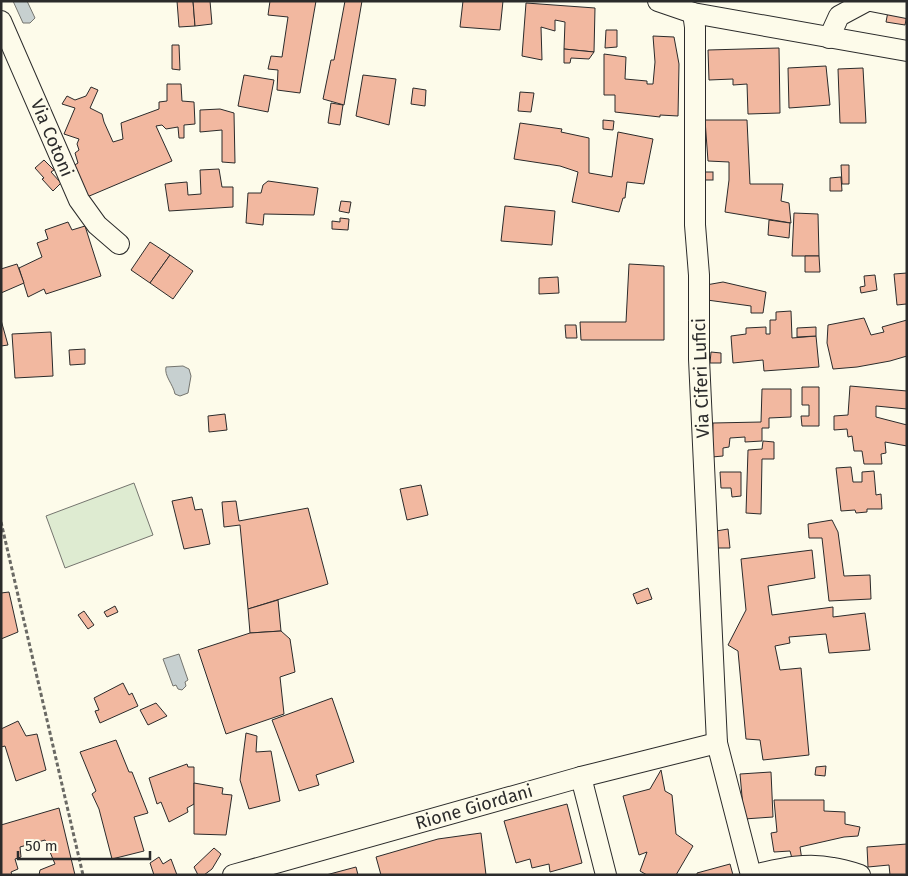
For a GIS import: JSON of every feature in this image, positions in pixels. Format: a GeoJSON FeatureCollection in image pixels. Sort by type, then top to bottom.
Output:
{"type":"FeatureCollection","features":[{"type":"Feature","properties":{"kind":"street"},"geometry":{"type":"LineString","coordinates":[[658,1],[693,13],[907,51]]}},
{"type":"Feature","properties":{"kind":"street"},"geometry":{"type":"LineString","coordinates":[[829,38],[839,16],[868,1]]}},
{"type":"Feature","properties":{"kind":"street"},"geometry":{"type":"LineString","coordinates":[[871,1],[907,8]]}},
{"type":"Feature","properties":{"kind":"street","name":"Via Ciferi Lufici"},"geometry":{"type":"LineString","coordinates":[[693,13],[695,26],[695,225],[699,275],[699,359],[717,743],[752,875]]}},
{"type":"Feature","properties":{"kind":"street","name":"Via Cotoni"},"geometry":{"type":"LineString","coordinates":[[1,21],[79,200],[97,225],[119,244]]}},
{"type":"Feature","properties":{"kind":"street","name":"Rione Giordani"},"geometry":{"type":"LineString","coordinates":[[233,875],[581,777],[717,743]]}},
{"type":"Feature","properties":{"kind":"street"},"geometry":{"type":"LineString","coordinates":[[581,777],[606,875]]}},
{"type":"Feature","properties":{"kind":"street"},"geometry":{"type":"LineString","coordinates":[[752,875],[791,866],[833,867],[860,875]]}},
{"type":"Feature","properties":{"kind":"path"},"geometry":{"type":"LineString","coordinates":[[1,522],[84,875]]}},
{"type":"Feature","properties":{"kind":"green space"},"geometry":{"type":"Polygon","coordinates":[[[134,483],[153,535],[65,568],[46,516],[134,483]]]}},
{"type":"Feature","properties":{"kind":"shaded area"},"geometry":{"type":"Polygon","coordinates":[[[13,1],[27,1],[35,18],[30,23],[23,23],[13,1]]]}},
{"type":"Feature","properties":{"kind":"shaded area"},"geometry":{"type":"Polygon","coordinates":[[[183,366],[189,369],[191,376],[188,393],[180,396],[175,394],[166,374],[166,367],[183,366]]]}},
{"type":"Feature","properties":{"kind":"shaded area"},"geometry":{"type":"Polygon","coordinates":[[[179,654],[188,680],[185,682],[186,686],[182,690],[178,689],[176,685],[173,686],[163,659],[179,654]]]}},
{"type":"Feature","properties":{"kind":"building"},"geometry":{"type":"Polygon","coordinates":[[[177,1],[193,1],[195,26],[179,27],[177,1]]]}},
{"type":"Feature","properties":{"kind":"building"},"geometry":{"type":"Polygon","coordinates":[[[193,1],[210,1],[212,24],[195,26],[193,1]]]}},
{"type":"Feature","properties":{"kind":"building"},"geometry":{"type":"Polygon","coordinates":[[[270,1],[316,1],[300,93],[277,90],[278,70],[268,69],[271,56],[282,57],[288,17],[268,15],[270,1]]]}},
{"type":"Feature","properties":{"kind":"building"},"geometry":{"type":"Polygon","coordinates":[[[345,1],[362,1],[344,105],[323,99],[331,60],[334,60],[345,1]]]}},
{"type":"Feature","properties":{"kind":"building"},"geometry":{"type":"Polygon","coordinates":[[[463,1],[503,1],[500,30],[460,27],[463,1]]]}},
{"type":"Feature","properties":{"kind":"building"},"geometry":{"type":"Polygon","coordinates":[[[890,1],[907,15],[905,25],[886,22],[890,1]]]}},
{"type":"Feature","properties":{"kind":"building"},"geometry":{"type":"Polygon","coordinates":[[[526,3],[595,8],[594,52],[564,49],[565,22],[555,20],[555,31],[541,27],[542,60],[522,56],[526,3]]]}},
{"type":"Feature","properties":{"kind":"building"},"geometry":{"type":"Polygon","coordinates":[[[606,30],[617,30],[617,47],[605,48],[606,30]]]}},
{"type":"Feature","properties":{"kind":"building"},"geometry":{"type":"Polygon","coordinates":[[[653,36],[674,37],[679,64],[678,116],[660,115],[660,117],[615,112],[615,95],[604,95],[604,54],[626,57],[625,79],[647,81],[647,84],[653,84],[655,62],[653,36]]]}},
{"type":"Feature","properties":{"kind":"building"},"geometry":{"type":"Polygon","coordinates":[[[172,45],[179,45],[180,70],[172,69],[172,45]]]}},
{"type":"Feature","properties":{"kind":"building"},"geometry":{"type":"Polygon","coordinates":[[[779,48],[780,113],[748,114],[747,84],[733,85],[733,79],[709,80],[708,50],[779,48]]]}},
{"type":"Feature","properties":{"kind":"building"},"geometry":{"type":"Polygon","coordinates":[[[564,49],[594,52],[589,59],[571,58],[570,63],[564,63],[564,49]]]}},
{"type":"Feature","properties":{"kind":"building"},"geometry":{"type":"Polygon","coordinates":[[[826,66],[830,105],[789,108],[788,68],[826,66]]]}},
{"type":"Feature","properties":{"kind":"building"},"geometry":{"type":"Polygon","coordinates":[[[863,68],[866,123],[840,123],[838,69],[863,68]]]}},
{"type":"Feature","properties":{"kind":"building"},"geometry":{"type":"Polygon","coordinates":[[[244,75],[274,80],[268,112],[238,106],[244,75]]]}},
{"type":"Feature","properties":{"kind":"building"},"geometry":{"type":"Polygon","coordinates":[[[363,75],[396,79],[389,125],[356,116],[363,75]]]}},
{"type":"Feature","properties":{"kind":"building"},"geometry":{"type":"Polygon","coordinates":[[[167,84],[181,84],[182,101],[194,102],[195,124],[184,125],[184,138],[179,138],[178,127],[166,129],[162,125],[156,126],[172,161],[87,197],[73,166],[78,163],[75,153],[79,150],[77,144],[79,139],[64,134],[75,108],[62,104],[67,96],[75,100],[86,96],[91,87],[98,90],[90,108],[102,114],[113,142],[123,139],[121,123],[159,109],[159,102],[167,101],[167,84]]]}},
{"type":"Feature","properties":{"kind":"building"},"geometry":{"type":"Polygon","coordinates":[[[413,88],[426,90],[425,106],[411,104],[413,88]]]}},
{"type":"Feature","properties":{"kind":"building"},"geometry":{"type":"Polygon","coordinates":[[[520,92],[534,93],[531,112],[518,111],[520,92]]]}},
{"type":"Feature","properties":{"kind":"building"},"geometry":{"type":"Polygon","coordinates":[[[331,103],[343,105],[340,125],[328,123],[331,103]]]}},
{"type":"Feature","properties":{"kind":"building"},"geometry":{"type":"Polygon","coordinates":[[[220,109],[234,113],[235,163],[222,162],[222,130],[200,132],[200,110],[220,109]]]}},
{"type":"Feature","properties":{"kind":"building"},"geometry":{"type":"Polygon","coordinates":[[[603,120],[614,121],[613,130],[603,129],[603,120]]]}},
{"type":"Feature","properties":{"kind":"building"},"geometry":{"type":"Polygon","coordinates":[[[705,120],[747,120],[750,184],[783,184],[781,201],[789,203],[791,223],[725,212],[729,162],[708,161],[705,120]]]}},
{"type":"Feature","properties":{"kind":"building"},"geometry":{"type":"Polygon","coordinates":[[[520,123],[562,129],[561,132],[589,138],[589,173],[612,177],[618,132],[653,139],[644,184],[627,182],[625,198],[623,198],[619,212],[572,202],[578,172],[560,166],[514,159],[520,123]]]}},
{"type":"Feature","properties":{"kind":"building"},"geometry":{"type":"Polygon","coordinates":[[[44,160],[54,170],[51,172],[61,183],[53,191],[35,168],[44,160]]]}},
{"type":"Feature","properties":{"kind":"building"},"geometry":{"type":"Polygon","coordinates":[[[841,165],[849,165],[849,184],[842,184],[841,165]]]}},
{"type":"Feature","properties":{"kind":"building"},"geometry":{"type":"Polygon","coordinates":[[[219,169],[222,187],[233,187],[233,207],[169,211],[165,184],[187,182],[188,195],[201,194],[200,170],[219,169]]]}},
{"type":"Feature","properties":{"kind":"building"},"geometry":{"type":"Polygon","coordinates":[[[703,172],[713,172],[713,180],[703,180],[703,172]]]}},
{"type":"Feature","properties":{"kind":"building"},"geometry":{"type":"Polygon","coordinates":[[[841,177],[842,191],[830,191],[830,178],[841,177]]]}},
{"type":"Feature","properties":{"kind":"building"},"geometry":{"type":"Polygon","coordinates":[[[268,181],[318,188],[314,215],[264,214],[263,225],[246,223],[248,193],[261,193],[263,185],[268,181]]]}},
{"type":"Feature","properties":{"kind":"building"},"geometry":{"type":"Polygon","coordinates":[[[341,201],[351,202],[349,213],[339,211],[341,201]]]}},
{"type":"Feature","properties":{"kind":"building"},"geometry":{"type":"Polygon","coordinates":[[[505,206],[555,211],[552,245],[501,241],[505,206]]]}},
{"type":"Feature","properties":{"kind":"building"},"geometry":{"type":"Polygon","coordinates":[[[794,213],[818,214],[819,256],[792,256],[794,213]]]}},
{"type":"Feature","properties":{"kind":"building"},"geometry":{"type":"Polygon","coordinates":[[[340,218],[349,219],[348,230],[332,229],[332,221],[340,222],[340,218]]]}},
{"type":"Feature","properties":{"kind":"building"},"geometry":{"type":"Polygon","coordinates":[[[769,220],[790,223],[789,238],[768,235],[769,220]]]}},
{"type":"Feature","properties":{"kind":"building"},"geometry":{"type":"Polygon","coordinates":[[[68,222],[72,230],[85,226],[101,276],[46,294],[44,289],[28,297],[19,268],[42,257],[37,243],[48,239],[45,230],[68,222]]]}},
{"type":"Feature","properties":{"kind":"building"},"geometry":{"type":"Polygon","coordinates":[[[150,242],[170,255],[150,283],[131,270],[150,242]]]}},
{"type":"Feature","properties":{"kind":"building"},"geometry":{"type":"Polygon","coordinates":[[[170,255],[193,271],[173,299],[150,283],[170,255]]]}},
{"type":"Feature","properties":{"kind":"building"},"geometry":{"type":"Polygon","coordinates":[[[805,256],[819,256],[820,272],[805,272],[805,256]]]}},
{"type":"Feature","properties":{"kind":"building"},"geometry":{"type":"Polygon","coordinates":[[[17,264],[24,283],[1,293],[1,269],[17,264]]]}},
{"type":"Feature","properties":{"kind":"building"},"geometry":{"type":"Polygon","coordinates":[[[629,264],[664,266],[664,340],[581,340],[580,322],[626,322],[629,264]]]}},
{"type":"Feature","properties":{"kind":"building"},"geometry":{"type":"Polygon","coordinates":[[[907,273],[907,306],[906,304],[897,305],[894,274],[907,273]]]}},
{"type":"Feature","properties":{"kind":"building"},"geometry":{"type":"Polygon","coordinates":[[[875,275],[877,290],[861,293],[860,287],[865,286],[864,276],[875,275]]]}},
{"type":"Feature","properties":{"kind":"building"},"geometry":{"type":"Polygon","coordinates":[[[558,277],[559,293],[539,294],[539,278],[558,277]]]}},
{"type":"Feature","properties":{"kind":"building"},"geometry":{"type":"Polygon","coordinates":[[[723,282],[766,292],[763,313],[751,313],[751,306],[707,300],[706,285],[723,282]]]}},
{"type":"Feature","properties":{"kind":"building"},"geometry":{"type":"Polygon","coordinates":[[[791,311],[792,338],[816,336],[819,367],[764,371],[763,360],[733,363],[731,336],[746,334],[746,328],[766,327],[766,334],[770,334],[770,320],[776,320],[776,312],[791,311]]]}},
{"type":"Feature","properties":{"kind":"building"},"geometry":{"type":"Polygon","coordinates":[[[864,318],[871,335],[884,332],[882,327],[907,320],[907,356],[857,367],[833,369],[827,343],[828,325],[864,318]]]}},
{"type":"Feature","properties":{"kind":"building"},"geometry":{"type":"Polygon","coordinates":[[[1,320],[8,345],[1,346],[1,320]]]}},
{"type":"Feature","properties":{"kind":"building"},"geometry":{"type":"Polygon","coordinates":[[[565,325],[576,325],[577,338],[566,338],[565,325]]]}},
{"type":"Feature","properties":{"kind":"building"},"geometry":{"type":"Polygon","coordinates":[[[816,327],[816,336],[797,337],[797,328],[816,327]]]}},
{"type":"Feature","properties":{"kind":"building"},"geometry":{"type":"Polygon","coordinates":[[[51,332],[53,376],[15,378],[12,334],[51,332]]]}},
{"type":"Feature","properties":{"kind":"building"},"geometry":{"type":"Polygon","coordinates":[[[85,349],[85,364],[70,365],[69,350],[85,349]]]}},
{"type":"Feature","properties":{"kind":"building"},"geometry":{"type":"Polygon","coordinates":[[[711,352],[721,353],[721,363],[710,363],[711,352]]]}},
{"type":"Feature","properties":{"kind":"building"},"geometry":{"type":"Polygon","coordinates":[[[850,386],[907,391],[907,409],[876,406],[876,417],[907,425],[907,446],[885,442],[886,453],[881,454],[882,464],[864,464],[862,451],[854,451],[852,436],[848,437],[847,429],[834,430],[834,416],[848,415],[850,386]]]}},
{"type":"Feature","properties":{"kind":"building"},"geometry":{"type":"Polygon","coordinates":[[[802,387],[819,387],[819,426],[802,426],[801,416],[809,416],[809,405],[802,405],[802,387]]]}},
{"type":"Feature","properties":{"kind":"building"},"geometry":{"type":"Polygon","coordinates":[[[762,389],[791,389],[791,417],[769,418],[769,428],[762,428],[762,441],[745,442],[745,437],[730,438],[729,447],[723,448],[723,456],[712,457],[713,423],[761,422],[762,389]]]}},
{"type":"Feature","properties":{"kind":"building"},"geometry":{"type":"Polygon","coordinates":[[[225,414],[227,430],[209,432],[208,416],[225,414]]]}},
{"type":"Feature","properties":{"kind":"building"},"geometry":{"type":"Polygon","coordinates":[[[763,441],[774,442],[774,459],[762,459],[761,514],[746,513],[748,450],[762,449],[763,441]]]}},
{"type":"Feature","properties":{"kind":"building"},"geometry":{"type":"Polygon","coordinates":[[[851,467],[853,482],[862,482],[862,472],[874,471],[876,495],[881,494],[882,509],[867,509],[867,512],[856,513],[855,510],[841,511],[836,468],[851,467]]]}},
{"type":"Feature","properties":{"kind":"building"},"geometry":{"type":"Polygon","coordinates":[[[720,472],[741,472],[741,496],[732,497],[731,488],[721,488],[720,472]]]}},
{"type":"Feature","properties":{"kind":"building"},"geometry":{"type":"Polygon","coordinates":[[[421,485],[428,515],[407,520],[400,489],[421,485]]]}},
{"type":"Feature","properties":{"kind":"building"},"geometry":{"type":"Polygon","coordinates":[[[192,497],[195,510],[202,509],[210,544],[184,549],[172,501],[192,497]]]}},
{"type":"Feature","properties":{"kind":"building"},"geometry":{"type":"Polygon","coordinates":[[[236,501],[239,521],[308,508],[328,584],[248,609],[240,525],[224,527],[222,502],[236,501]]]}},
{"type":"Feature","properties":{"kind":"building"},"geometry":{"type":"Polygon","coordinates":[[[832,520],[838,532],[844,576],[870,575],[871,599],[829,601],[822,538],[809,538],[808,524],[832,520]]]}},
{"type":"Feature","properties":{"kind":"building"},"geometry":{"type":"Polygon","coordinates":[[[728,529],[730,548],[717,548],[716,531],[728,529]]]}},
{"type":"Feature","properties":{"kind":"building"},"geometry":{"type":"Polygon","coordinates":[[[812,550],[815,578],[768,586],[772,615],[833,607],[833,617],[865,613],[870,650],[829,653],[826,634],[789,637],[790,643],[775,646],[780,670],[801,668],[809,755],[763,760],[760,740],[746,739],[738,651],[728,645],[746,610],[741,559],[812,550]]]}},
{"type":"Feature","properties":{"kind":"building"},"geometry":{"type":"Polygon","coordinates":[[[648,588],[652,599],[637,604],[633,594],[648,588]]]}},
{"type":"Feature","properties":{"kind":"building"},"geometry":{"type":"Polygon","coordinates":[[[9,592],[18,632],[1,639],[1,593],[9,592]]]}},
{"type":"Feature","properties":{"kind":"building"},"geometry":{"type":"Polygon","coordinates":[[[278,600],[281,631],[250,633],[248,609],[278,600]]]}},
{"type":"Feature","properties":{"kind":"building"},"geometry":{"type":"Polygon","coordinates":[[[115,606],[118,612],[107,617],[104,612],[115,606]]]}},
{"type":"Feature","properties":{"kind":"building"},"geometry":{"type":"Polygon","coordinates":[[[84,611],[94,625],[88,629],[78,615],[84,611]]]}},
{"type":"Feature","properties":{"kind":"building"},"geometry":{"type":"Polygon","coordinates":[[[281,631],[290,639],[295,672],[280,677],[284,714],[226,734],[198,650],[250,633],[281,631]]]}},
{"type":"Feature","properties":{"kind":"building"},"geometry":{"type":"Polygon","coordinates":[[[123,683],[129,695],[132,693],[138,706],[100,723],[95,711],[99,710],[94,698],[123,683]]]}},
{"type":"Feature","properties":{"kind":"building"},"geometry":{"type":"Polygon","coordinates":[[[332,698],[354,762],[316,775],[319,785],[299,791],[272,720],[332,698]]]}},
{"type":"Feature","properties":{"kind":"building"},"geometry":{"type":"Polygon","coordinates":[[[156,703],[167,716],[148,725],[140,710],[156,703]]]}},
{"type":"Feature","properties":{"kind":"building"},"geometry":{"type":"Polygon","coordinates":[[[18,721],[26,736],[37,734],[46,770],[16,781],[5,746],[1,747],[1,729],[18,721]]]}},
{"type":"Feature","properties":{"kind":"building"},"geometry":{"type":"Polygon","coordinates":[[[246,733],[257,736],[256,752],[271,751],[280,801],[249,809],[240,780],[246,733]]]}},
{"type":"Feature","properties":{"kind":"building"},"geometry":{"type":"Polygon","coordinates":[[[116,740],[129,772],[132,772],[148,813],[134,817],[144,851],[112,859],[99,809],[92,794],[96,791],[80,752],[116,740]]]}},
{"type":"Feature","properties":{"kind":"building"},"geometry":{"type":"Polygon","coordinates":[[[187,764],[188,767],[194,767],[194,804],[187,808],[188,812],[169,822],[161,802],[157,804],[149,778],[187,764]]]}},
{"type":"Feature","properties":{"kind":"building"},"geometry":{"type":"Polygon","coordinates":[[[826,766],[825,776],[815,775],[816,767],[826,766]]]}},
{"type":"Feature","properties":{"kind":"building"},"geometry":{"type":"Polygon","coordinates":[[[661,770],[665,791],[672,795],[676,834],[693,846],[676,875],[647,875],[640,871],[647,852],[639,855],[623,796],[650,789],[661,770]]]}},
{"type":"Feature","properties":{"kind":"building"},"geometry":{"type":"Polygon","coordinates":[[[771,772],[773,817],[744,819],[740,774],[771,772]]]}},
{"type":"Feature","properties":{"kind":"building"},"geometry":{"type":"Polygon","coordinates":[[[194,783],[223,788],[222,794],[232,795],[226,835],[194,834],[194,783]]]}},
{"type":"Feature","properties":{"kind":"building"},"geometry":{"type":"Polygon","coordinates":[[[774,800],[824,800],[824,811],[845,812],[845,824],[860,827],[858,836],[844,837],[800,847],[802,860],[793,862],[790,851],[774,852],[771,833],[777,832],[774,800]]]}},
{"type":"Feature","properties":{"kind":"building"},"geometry":{"type":"Polygon","coordinates":[[[567,804],[582,863],[550,872],[549,864],[532,868],[530,859],[516,863],[504,821],[567,804]]]}},
{"type":"Feature","properties":{"kind":"building"},"geometry":{"type":"Polygon","coordinates":[[[59,808],[75,875],[39,875],[40,870],[55,864],[45,840],[20,847],[21,857],[15,859],[18,869],[11,872],[12,875],[1,875],[1,825],[59,808]]]}},
{"type":"Feature","properties":{"kind":"building"},"geometry":{"type":"Polygon","coordinates":[[[481,833],[486,875],[381,875],[376,857],[438,839],[481,833]]]}},
{"type":"Feature","properties":{"kind":"building"},"geometry":{"type":"Polygon","coordinates":[[[907,844],[907,875],[890,875],[889,865],[868,867],[867,847],[907,844]]]}},
{"type":"Feature","properties":{"kind":"building"},"geometry":{"type":"Polygon","coordinates":[[[214,848],[221,854],[212,869],[204,875],[198,875],[194,867],[214,848]]]}},
{"type":"Feature","properties":{"kind":"building"},"geometry":{"type":"Polygon","coordinates":[[[159,857],[163,864],[171,859],[177,875],[154,875],[150,863],[159,857]]]}},
{"type":"Feature","properties":{"kind":"building"},"geometry":{"type":"Polygon","coordinates":[[[730,864],[733,875],[697,875],[697,873],[730,864]]]}},
{"type":"Feature","properties":{"kind":"building"},"geometry":{"type":"Polygon","coordinates":[[[356,867],[358,875],[326,875],[356,867]]]}}]}
